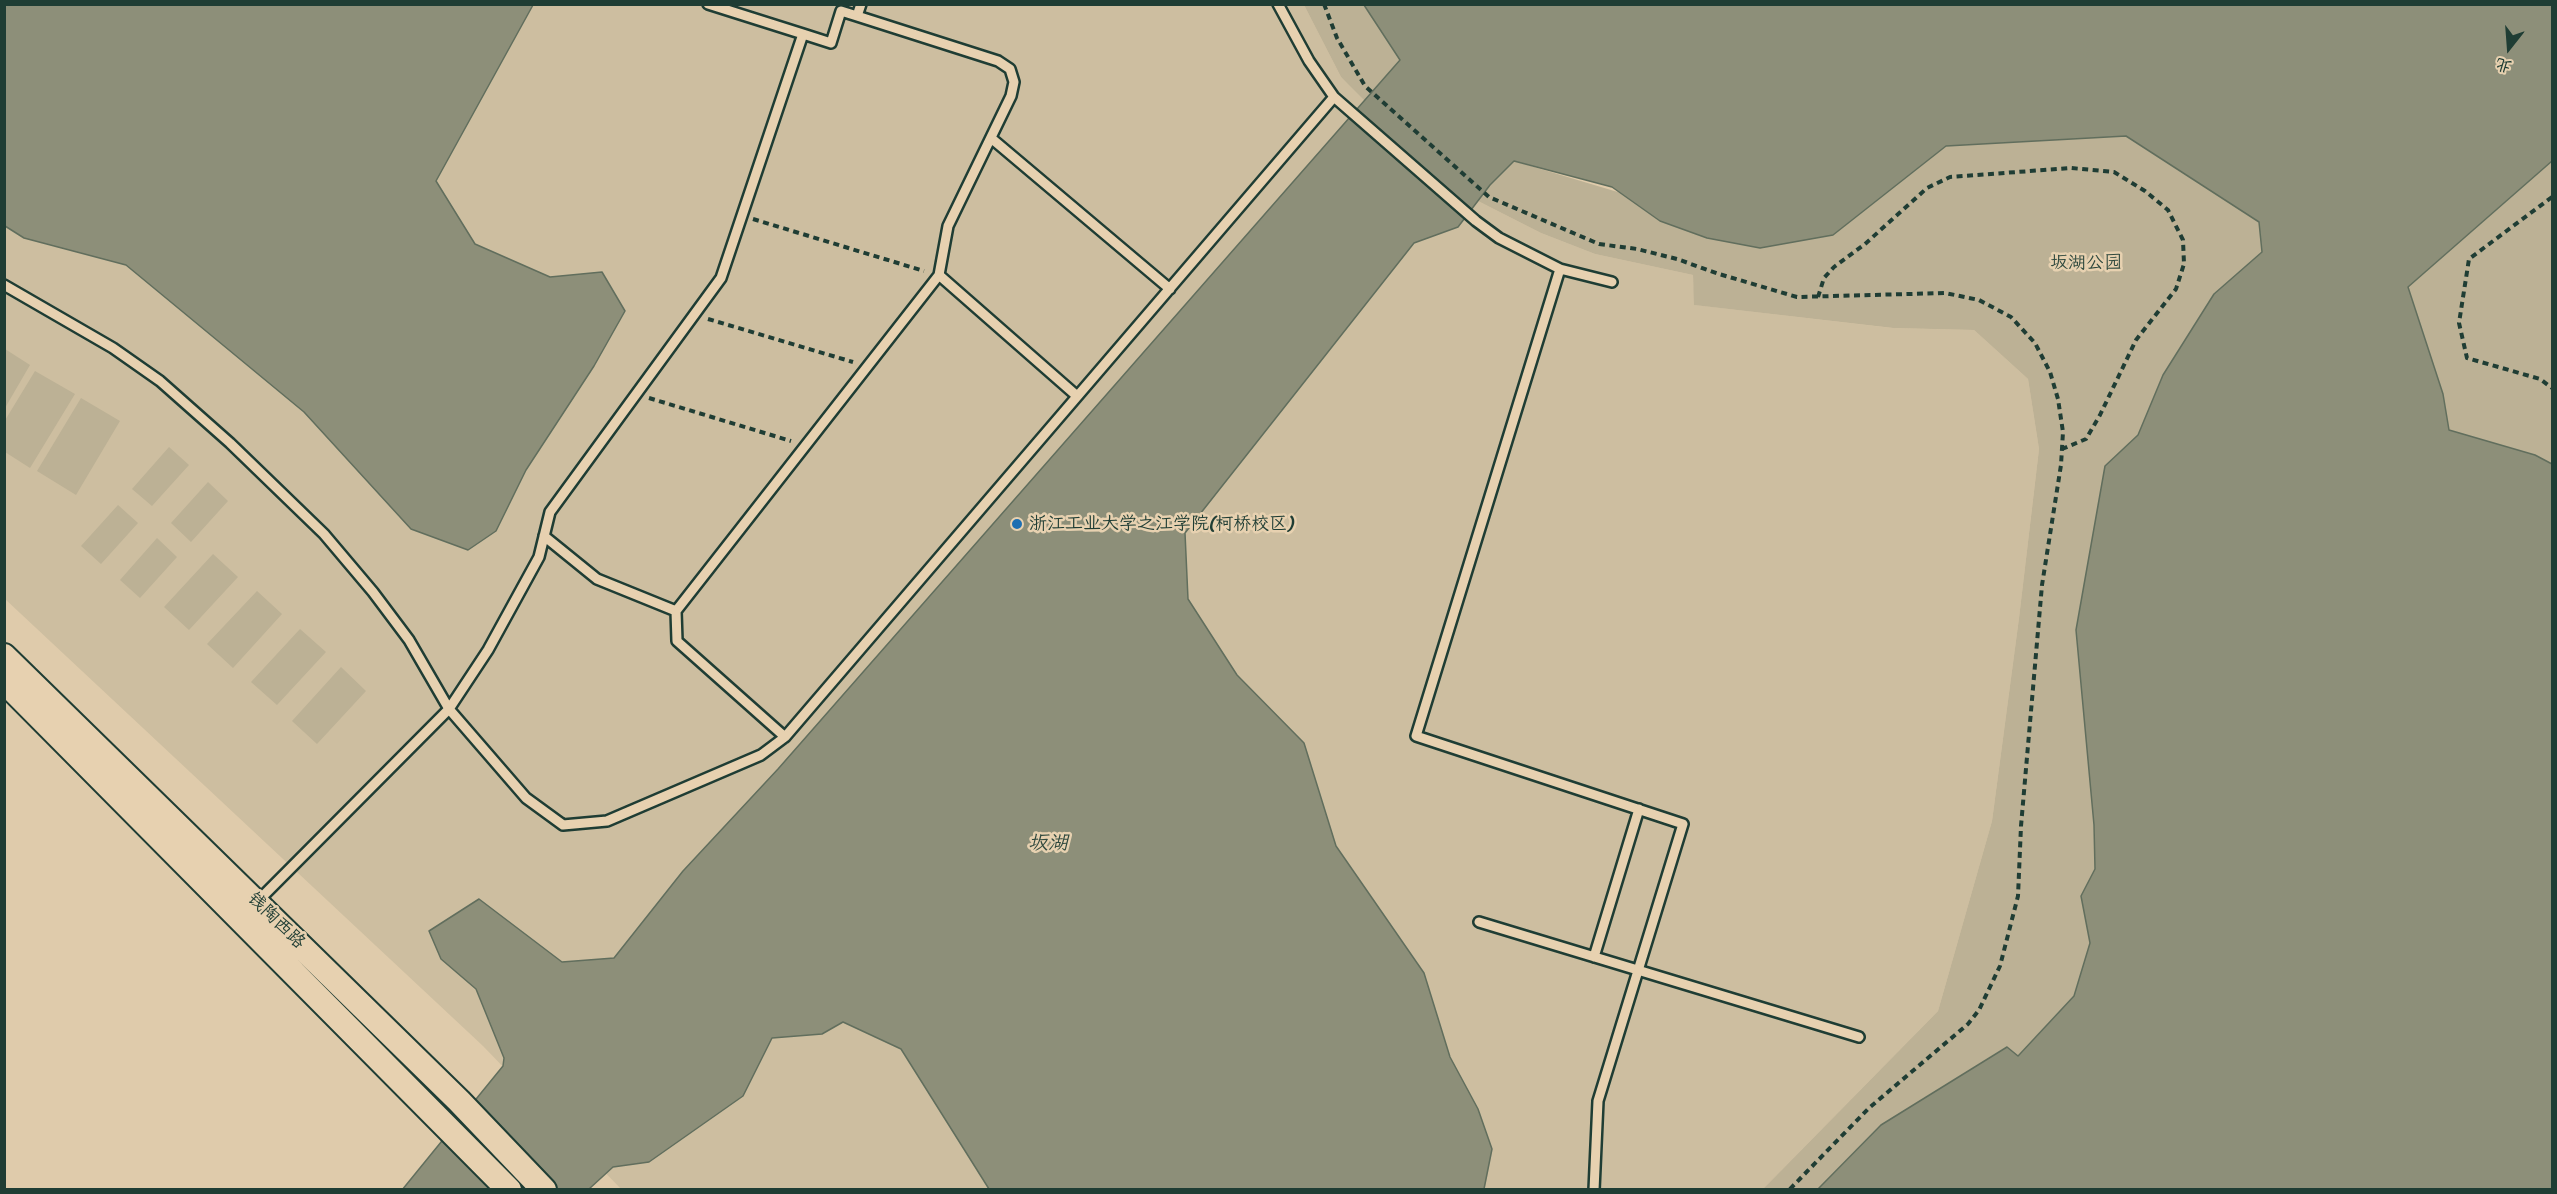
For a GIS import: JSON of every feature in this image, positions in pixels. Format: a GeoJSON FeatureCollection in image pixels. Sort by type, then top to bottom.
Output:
{"type":"FeatureCollection","features":[{"type":"Feature","properties":{"kind":"street","name":"钱陶西路"},"geometry":{"type":"LineString","coordinates":[[4,656],[248,910],[509,1190]]}},
{"type":"Feature","properties":{"kind":"street","name":"钱陶西路"},"geometry":{"type":"LineString","coordinates":[[4,681],[248,910],[459,1101],[544,1190]]}},
{"type":"Feature","properties":{"kind":"lane"},"geometry":{"type":"LineString","coordinates":[[708,4],[831,43],[841,11],[998,61],[1010,69],[1014,82],[1011,96],[948,226],[939,275],[676,611],[676,641],[785,737]]}},
{"type":"Feature","properties":{"kind":"lane"},"geometry":{"type":"LineString","coordinates":[[857,16],[861,4]]}},
{"type":"Feature","properties":{"kind":"lane"},"geometry":{"type":"LineString","coordinates":[[1278,4],[1309,61],[1334,97],[1476,221],[1499,238],[1560,269],[1612,282]]}},
{"type":"Feature","properties":{"kind":"lane"},"geometry":{"type":"LineString","coordinates":[[248,910],[449,709],[488,650],[538,557],[550,512],[721,278],[803,34]]}},
{"type":"Feature","properties":{"kind":"lane"},"geometry":{"type":"LineString","coordinates":[[4,285],[113,348],[160,381],[230,443],[324,534],[373,592],[409,640],[449,709],[526,798],[563,825],[607,821],[761,755],[785,737],[1334,97]]}},
{"type":"Feature","properties":{"kind":"lane"},"geometry":{"type":"LineString","coordinates":[[991,138],[1170,289]]}},
{"type":"Feature","properties":{"kind":"lane"},"geometry":{"type":"LineString","coordinates":[[1560,269],[1416,736],[1683,824],[1598,1101],[1594,1190]]}},
{"type":"Feature","properties":{"kind":"lane"},"geometry":{"type":"LineString","coordinates":[[939,275],[1077,396]]}},
{"type":"Feature","properties":{"kind":"lane"},"geometry":{"type":"LineString","coordinates":[[544,536],[597,579],[676,611]]}},
{"type":"Feature","properties":{"kind":"lane"},"geometry":{"type":"LineString","coordinates":[[1594,957],[1639,809]]}},
{"type":"Feature","properties":{"kind":"lane"},"geometry":{"type":"LineString","coordinates":[[1479,922],[1859,1037]]}},
{"type":"Feature","properties":{"kind":"path"},"geometry":{"type":"LineString","coordinates":[[1324,4],[1337,38],[1365,86],[1489,197],[1599,244],[1637,249],[1677,259],[1797,297],[1945,293],[1979,300],[2011,317],[2035,343],[2050,372],[2058,399],[2063,432],[2062,449],[2055,513],[2042,585],[2021,826],[2018,896],[2000,966],[1979,1010],[1968,1024],[1869,1108],[1790,1190]]}},
{"type":"Feature","properties":{"kind":"path"},"geometry":{"type":"LineString","coordinates":[[1818,297],[1824,278],[1834,267],[1865,244],[1927,188],[1950,177],[2071,168],[2114,172],[2145,191],[2168,210],[2183,240],[2184,264],[2176,289],[2136,340],[2086,440],[2062,449]]}},
{"type":"Feature","properties":{"kind":"path"},"geometry":{"type":"LineString","coordinates":[[2553,197],[2469,259],[2459,323],[2468,358],[2540,380],[2553,388]]}},
{"type":"Feature","properties":{"kind":"path"},"geometry":{"type":"LineString","coordinates":[[742,216],[939,275]]}},
{"type":"Feature","properties":{"kind":"path"},"geometry":{"type":"LineString","coordinates":[[694,315],[868,367]]}},
{"type":"Feature","properties":{"kind":"path"},"geometry":{"type":"LineString","coordinates":[[636,394],[806,445]]}},
{"type":"Feature","properties":{"kind":"shaded area","name":"浙江工业大学之江学院(柯桥校区)"},"geometry":{"type":"Polygon","coordinates":[[[4,5],[1304,5],[1341,77],[1478,201],[1541,233],[1595,254],[1693,275],[1695,305],[1892,328],[1974,330],[2028,379],[2039,449],[1992,821],[1938,1011],[1763,1189],[621,1189],[483,1046],[5,599],[4,5]]]}},
{"type":"Feature","properties":{"kind":"green space","name":"坂湖公园"},"geometry":{"type":"Polygon","coordinates":[[[1304,5],[1364,5],[1400,59],[1378,85],[1490,184],[1514,161],[1621,193],[1660,221],[1833,235],[1946,146],[2126,136],[2259,222],[2262,252],[2214,294],[2163,375],[2138,435],[2105,466],[2094,825],[2095,869],[2081,896],[2091,943],[2074,996],[2017,1056],[2006,1047],[1881,1125],[1818,1189],[1763,1189],[1938,1011],[1992,821],[2039,449],[2028,379],[1974,330],[1893,328],[1694,305],[1693,275],[1595,254],[1541,233],[1478,201],[1341,77],[1304,5]]]}},
{"type":"Feature","properties":{"kind":"green space"},"geometry":{"type":"Polygon","coordinates":[[[2552,161],[2552,464],[2535,455],[2449,430],[2443,394],[2408,287],[2552,161]]]}},
{"type":"Feature","properties":{"kind":"green space"},"geometry":{"type":"Polygon","coordinates":[[[5,349],[30,365],[5,408],[5,349]]]}},
{"type":"Feature","properties":{"kind":"green space"},"geometry":{"type":"Polygon","coordinates":[[[35,371],[75,394],[30,468],[5,452],[4,422],[35,371]]]}},
{"type":"Feature","properties":{"kind":"green space"},"geometry":{"type":"Polygon","coordinates":[[[81,398],[120,421],[76,495],[37,471],[81,398]]]}},
{"type":"Feature","properties":{"kind":"green space"},"geometry":{"type":"Polygon","coordinates":[[[169,447],[189,465],[152,506],[132,489],[169,447]]]}},
{"type":"Feature","properties":{"kind":"green space"},"geometry":{"type":"Polygon","coordinates":[[[208,482],[228,501],[191,542],[171,523],[208,482]]]}},
{"type":"Feature","properties":{"kind":"green space"},"geometry":{"type":"Polygon","coordinates":[[[118,505],[138,523],[101,564],[81,546],[118,505]]]}},
{"type":"Feature","properties":{"kind":"green space"},"geometry":{"type":"Polygon","coordinates":[[[157,538],[177,557],[140,598],[120,580],[157,538]]]}},
{"type":"Feature","properties":{"kind":"green space"},"geometry":{"type":"Polygon","coordinates":[[[213,554],[238,577],[189,630],[164,607],[213,554]]]}},
{"type":"Feature","properties":{"kind":"green space"},"geometry":{"type":"Polygon","coordinates":[[[257,591],[282,614],[233,668],[207,644],[257,591]]]}},
{"type":"Feature","properties":{"kind":"green space"},"geometry":{"type":"Polygon","coordinates":[[[300,629],[326,652],[277,705],[251,682],[300,629]]]}},
{"type":"Feature","properties":{"kind":"green space"},"geometry":{"type":"Polygon","coordinates":[[[341,667],[366,691],[317,744],[292,721],[341,667]]]}},
{"type":"Feature","properties":{"kind":"water"},"geometry":{"type":"Polygon","coordinates":[[[5,4],[533,5],[436,181],[475,244],[550,277],[602,272],[625,311],[594,366],[526,470],[496,531],[468,550],[411,529],[304,412],[126,265],[24,238],[5,226],[5,4]]]}},
{"type":"Feature","properties":{"kind":"water","name":"坂湖"},"geometry":{"type":"Polygon","coordinates":[[[1364,5],[2552,5],[2552,161],[2408,287],[2443,394],[2449,430],[2535,455],[2552,464],[2552,1189],[1818,1189],[1881,1125],[2007,1047],[2018,1056],[2074,996],[2090,943],[2081,896],[2095,869],[2094,825],[2076,630],[2105,466],[2138,435],[2163,375],[2214,294],[2262,252],[2259,222],[2126,136],[1946,146],[1833,235],[1760,248],[1707,238],[1660,221],[1612,187],[1514,161],[1490,185],[1458,227],[1414,243],[1185,533],[1188,599],[1237,675],[1304,743],[1336,846],[1424,973],[1450,1057],[1478,1109],[1492,1149],[1484,1189],[989,1189],[901,1049],[843,1022],[822,1034],[772,1038],[743,1096],[649,1162],[613,1167],[589,1189],[402,1190],[503,1066],[504,1058],[476,989],[441,959],[429,931],[479,899],[562,962],[614,958],[683,871],[778,769],[1400,60],[1364,5]]]}},
{"type":"Feature","properties":{"kind":"place","name":"浙江工业大学之江学院(柯桥校区)"},"geometry":{"type":"Point","coordinates":[1017,524]}}]}
